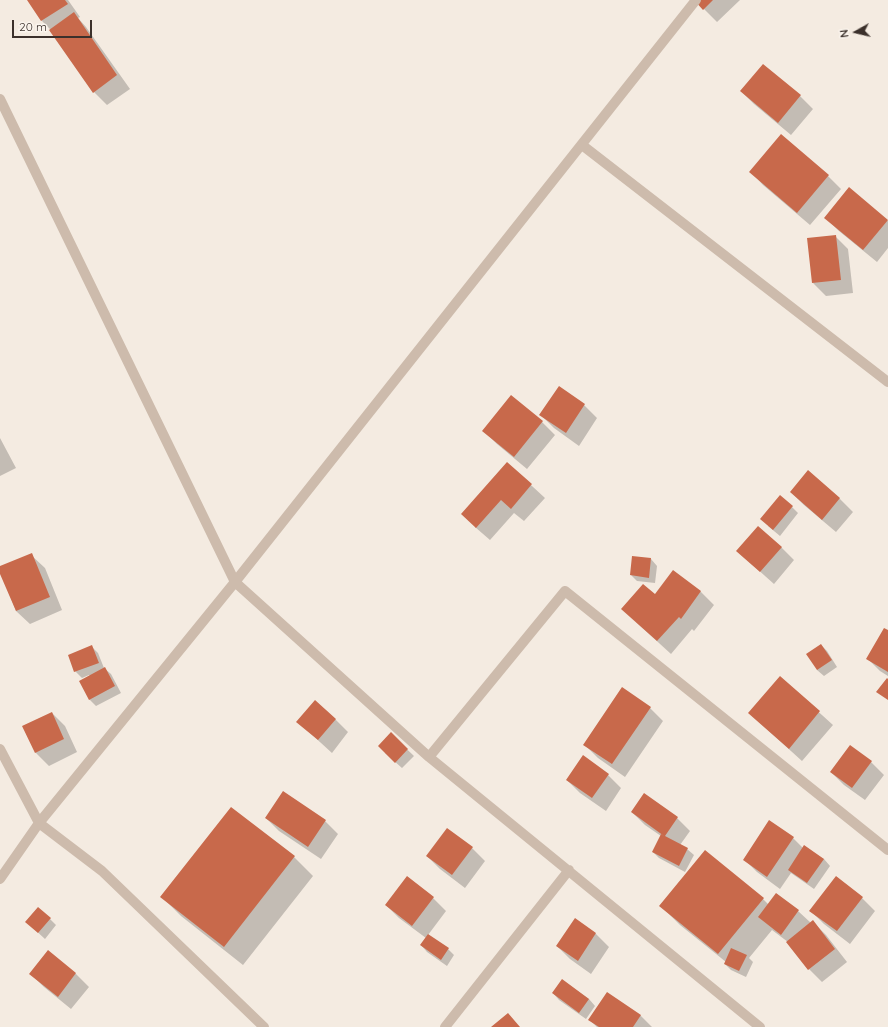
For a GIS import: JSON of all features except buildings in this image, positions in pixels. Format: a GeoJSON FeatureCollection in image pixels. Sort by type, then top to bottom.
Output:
{"type":"FeatureCollection","features":[{"type":"Feature","properties":{"kind":"street"},"geometry":{"type":"LineString","coordinates":[[0,879],[39,823],[235,582],[696,0]]}},
{"type":"Feature","properties":{"kind":"street"},"geometry":{"type":"LineString","coordinates":[[0,99],[235,582],[429,757],[760,1027]]}},
{"type":"Feature","properties":{"kind":"street"},"geometry":{"type":"LineString","coordinates":[[582,145],[888,382]]}},
{"type":"Feature","properties":{"kind":"street"},"geometry":{"type":"LineString","coordinates":[[429,757],[564,591],[887,847]]}},
{"type":"Feature","properties":{"kind":"street"},"geometry":{"type":"LineString","coordinates":[[0,749],[3,763],[39,823],[102,871],[264,1027]]}},
{"type":"Feature","properties":{"kind":"street"},"geometry":{"type":"LineString","coordinates":[[445,1027],[569,870]]}}]}
